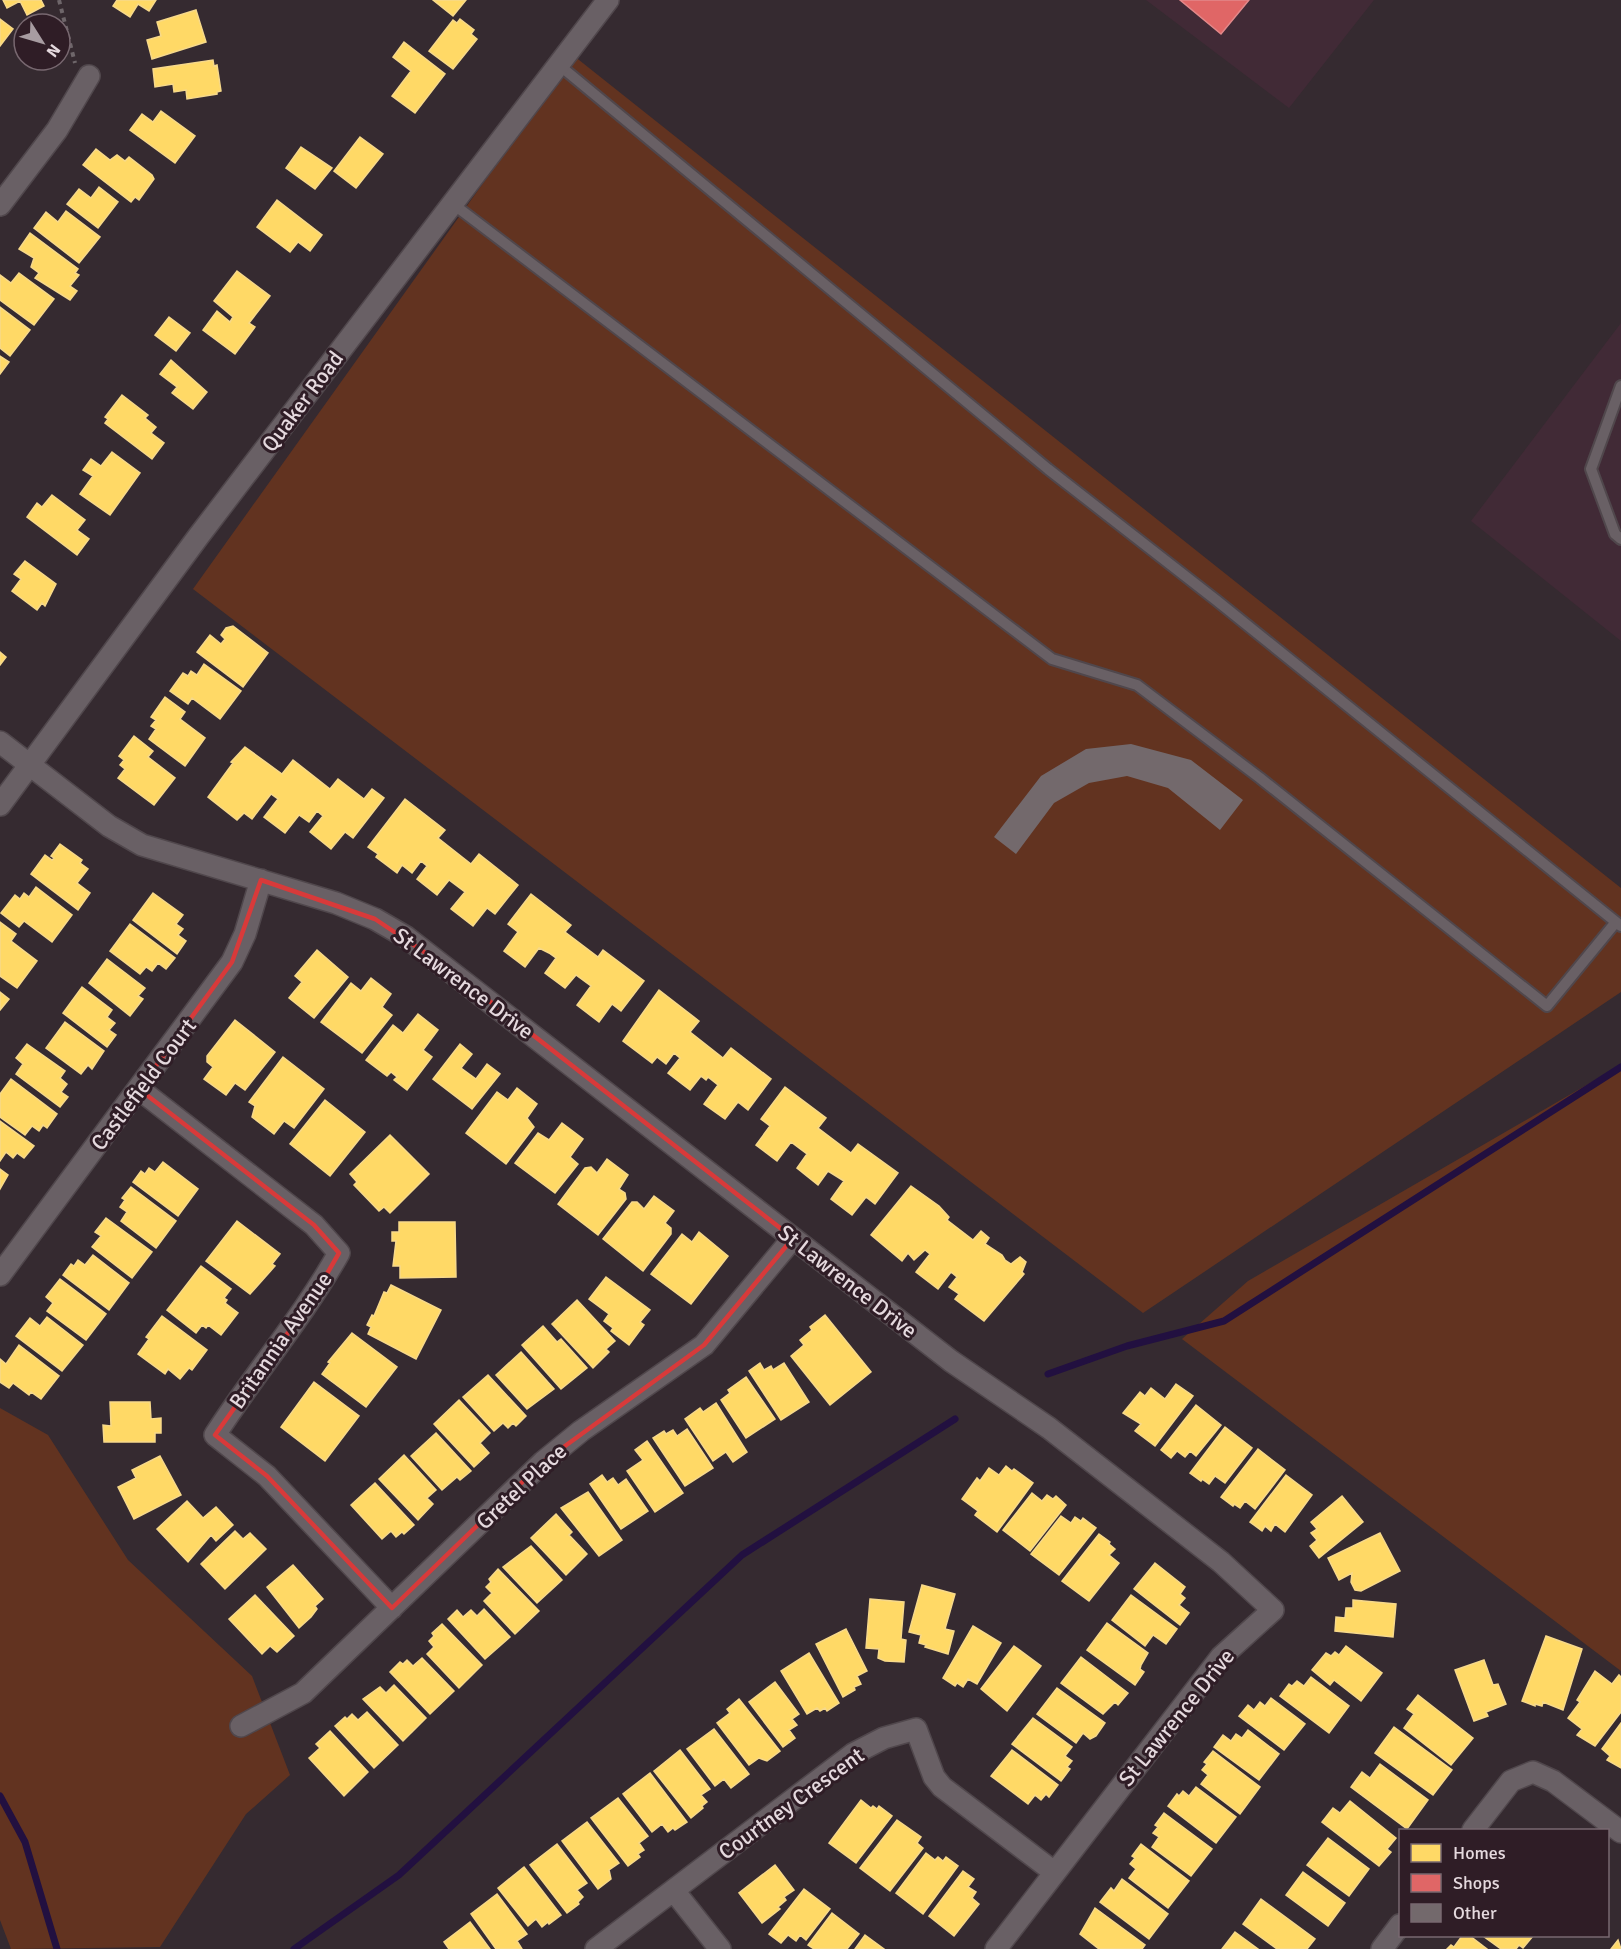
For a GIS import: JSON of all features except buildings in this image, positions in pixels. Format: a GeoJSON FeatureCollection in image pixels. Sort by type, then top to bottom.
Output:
{"type":"FeatureCollection","features":[{"type":"Feature","properties":{"kind":"street","name":"Quaker Road"},"geometry":{"type":"LineString","coordinates":[[0,805],[198,537],[608,0]]}},
{"type":"Feature","properties":{"kind":"street"},"geometry":{"type":"LineString","coordinates":[[0,205],[57,130],[85,82]]}},
{"type":"Feature","properties":{"kind":"street","name":"St Lawrence Drive"},"geometry":{"type":"LineString","coordinates":[[0,742],[125,837],[142,845],[336,903],[375,919],[406,937],[951,1361],[1049,1428],[1194,1540],[1273,1610],[1221,1657],[996,1949]]}},
{"type":"Feature","properties":{"kind":"street","name":"Castlefield Court"},"geometry":{"type":"LineString","coordinates":[[0,1275],[232,962],[245,934],[261,880]]}},
{"type":"Feature","properties":{"kind":"street","name":"Britannia Avenue"},"geometry":{"type":"LineString","coordinates":[[139,1089],[314,1225],[339,1253],[314,1298],[249,1382],[215,1434],[267,1476],[392,1608]]}},
{"type":"Feature","properties":{"kind":"street","name":"Gretel Place"},"geometry":{"type":"LineString","coordinates":[[241,1726],[303,1693],[543,1462],[581,1431],[704,1345],[731,1316],[793,1238]]}},
{"type":"Feature","properties":{"kind":"street","name":"Courtney Crescent"},"geometry":{"type":"LineString","coordinates":[[596,1949],[853,1754],[884,1738],[916,1729],[934,1777],[942,1787],[1054,1872]]}},
{"type":"Feature","properties":{"kind":"street"},"geometry":{"type":"LineString","coordinates":[[1474,1829],[1511,1781],[1533,1772],[1552,1781],[1621,1833]]}},
{"type":"Feature","properties":{"kind":"street"},"geometry":{"type":"LineString","coordinates":[[674,1891],[720,1949]]}},
{"type":"Feature","properties":{"kind":"street"},"geometry":{"type":"LineString","coordinates":[[1382,1949],[1399,1928]]}},
{"type":"Feature","properties":{"kind":"lane"},"geometry":{"type":"LineString","coordinates":[[453,204],[1052,659],[1137,685],[1260,778],[1547,1006],[1619,924],[1216,600],[1056,476],[559,65]]}},
{"type":"Feature","properties":{"kind":"lane"},"geometry":{"type":"LineString","coordinates":[[1621,386],[1590,469],[1615,534],[1621,539]]}},
{"type":"Feature","properties":{"kind":"path"},"geometry":{"type":"LineString","coordinates":[[59,0],[85,82]]}},
{"type":"Feature","properties":{"kind":"highlighted area"},"geometry":{"type":"Polygon","coordinates":[[[261,880],[375,919],[442,964],[793,1238],[704,1345],[543,1462],[392,1608],[267,1476],[215,1435],[313,1298],[339,1253],[314,1225],[139,1089],[232,962],[261,880]]]}},
{"type":"Feature","properties":{"kind":"shaded area"},"geometry":{"type":"Polygon","coordinates":[[[1146,0],[1374,0],[1289,108],[1146,0]]]}},
{"type":"Feature","properties":{"kind":"shaded area"},"geometry":{"type":"Polygon","coordinates":[[[574,56],[1621,888],[1621,992],[1143,1313],[193,589],[574,56]]]}},
{"type":"Feature","properties":{"kind":"shaded area"},"geometry":{"type":"Polygon","coordinates":[[[1621,323],[1621,641],[1471,521],[1621,323]]]}},
{"type":"Feature","properties":{"kind":"shaded area"},"geometry":{"type":"Polygon","coordinates":[[[1621,1065],[1621,1671],[1182,1339],[1248,1281],[1621,1065]]]}},
{"type":"Feature","properties":{"kind":"shaded area"},"geometry":{"type":"Polygon","coordinates":[[[0,1408],[48,1435],[128,1560],[252,1676],[290,1775],[246,1814],[160,1947],[11,1949],[0,1920],[0,1408]]]}},
{"type":"Feature","properties":{"kind":"waterway"},"geometry":{"type":"LineString","coordinates":[[1048,1374],[1127,1346],[1224,1321],[1621,1067]]}},
{"type":"Feature","properties":{"kind":"waterway"},"geometry":{"type":"LineString","coordinates":[[294,1949],[399,1875],[742,1555],[955,1419]]}},
{"type":"Feature","properties":{"kind":"waterway"},"geometry":{"type":"LineString","coordinates":[[0,1796],[25,1842],[57,1949]]}}]}
